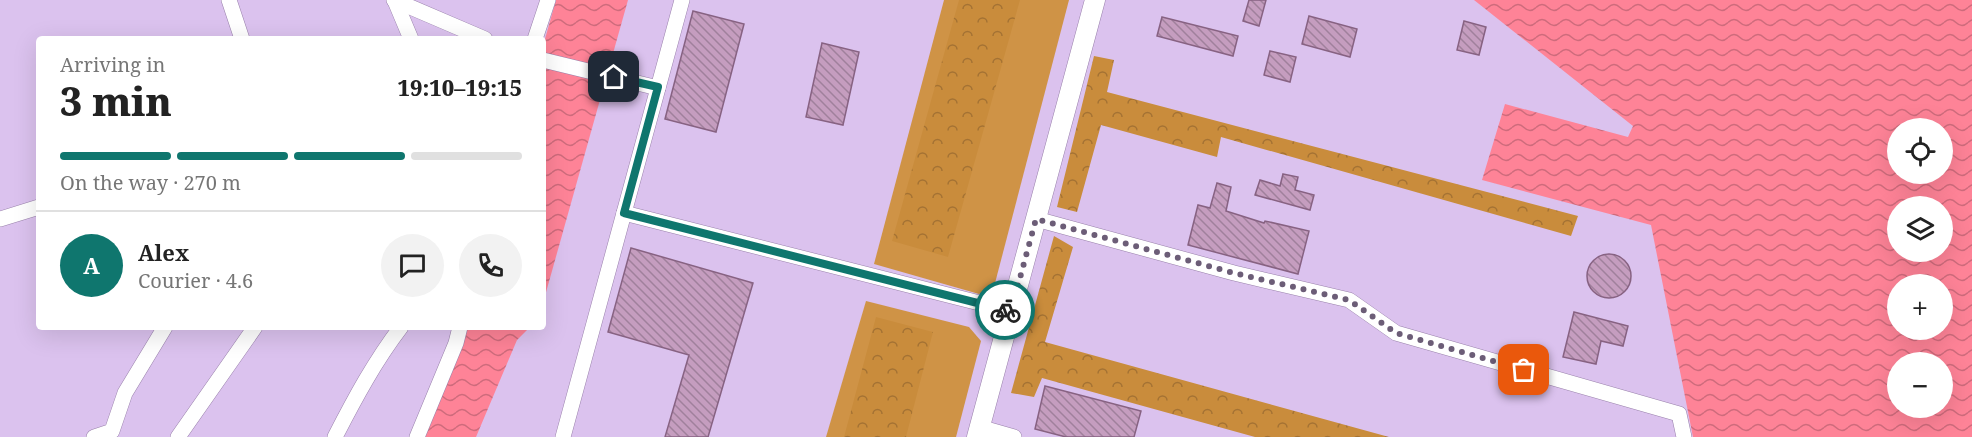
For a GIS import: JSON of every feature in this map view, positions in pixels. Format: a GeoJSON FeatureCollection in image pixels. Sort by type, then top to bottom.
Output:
{"type":"FeatureCollection","features":[{"type":"Feature","properties":{"kind":"street"},"geometry":{"type":"LineString","coordinates":[[229,0],[241,36]]}},
{"type":"Feature","properties":{"kind":"street"},"geometry":{"type":"LineString","coordinates":[[536,36],[548,0]]}},
{"type":"Feature","properties":{"kind":"street"},"geometry":{"type":"LineString","coordinates":[[564,437],[682,0]]}},
{"type":"Feature","properties":{"kind":"street"},"geometry":{"type":"LineString","coordinates":[[1014,437],[978,432],[1095,0]]}},
{"type":"Feature","properties":{"kind":"street"},"geometry":{"type":"LineString","coordinates":[[394,1],[410,36]]}},
{"type":"Feature","properties":{"kind":"street"},"geometry":{"type":"LineString","coordinates":[[394,1],[478,36]]}},
{"type":"Feature","properties":{"kind":"street"},"geometry":{"type":"LineString","coordinates":[[546,61],[658,87]]}},
{"type":"Feature","properties":{"kind":"street"},"geometry":{"type":"LineString","coordinates":[[0,219],[36,208]]}},
{"type":"Feature","properties":{"kind":"street"},"geometry":{"type":"LineString","coordinates":[[624,213],[1011,311]]}},
{"type":"Feature","properties":{"kind":"street"},"geometry":{"type":"LineString","coordinates":[[1036,219],[1234,273],[1349,300],[1396,333],[1679,414],[1684,437]]}},
{"type":"Feature","properties":{"kind":"street"},"geometry":{"type":"LineString","coordinates":[[94,437],[112,431],[125,393],[163,330]]}},
{"type":"Feature","properties":{"kind":"street"},"geometry":{"type":"LineString","coordinates":[[178,437],[253,330]]}},
{"type":"Feature","properties":{"kind":"street"},"geometry":{"type":"LineString","coordinates":[[335,437],[382,351],[399,330]]}},
{"type":"Feature","properties":{"kind":"street"},"geometry":{"type":"LineString","coordinates":[[417,437],[459,330]]}},
{"type":"Feature","properties":{"kind":"shaded area"},"geometry":{"type":"Polygon","coordinates":[[[944,0],[1069,0],[994,287],[979,294],[874,264],[944,0]]]}},
{"type":"Feature","properties":{"kind":"shaded area"},"geometry":{"type":"Polygon","coordinates":[[[866,301],[969,327],[981,341],[956,437],[826,437],[866,301]]]}},
{"type":"Feature","properties":{"kind":"green space"},"geometry":{"type":"Polygon","coordinates":[[[959,0],[1020,0],[948,257],[892,241],[959,0]]]}},
{"type":"Feature","properties":{"kind":"green space"},"geometry":{"type":"Polygon","coordinates":[[[1094,56],[1114,60],[1107,92],[1578,216],[1571,236],[1221,137],[1217,157],[1101,125],[1077,212],[1057,207],[1094,56]]]}},
{"type":"Feature","properties":{"kind":"green space"},"geometry":{"type":"Polygon","coordinates":[[[1054,236],[1073,247],[1045,342],[1389,437],[1255,437],[1042,378],[1034,397],[1011,393],[1054,236]]]}},
{"type":"Feature","properties":{"kind":"green space"},"geometry":{"type":"Polygon","coordinates":[[[876,317],[933,332],[906,437],[844,437],[876,317]]]}},
{"type":"Feature","properties":{"kind":"water"},"geometry":{"type":"Polygon","coordinates":[[[556,0],[628,0],[546,292],[546,36],[556,0]]]}},
{"type":"Feature","properties":{"kind":"water"},"geometry":{"type":"Polygon","coordinates":[[[1474,0],[1972,0],[1972,437],[1693,437],[1651,225],[1482,180],[1505,104],[1628,137],[1633,126],[1474,0]]]}},
{"type":"Feature","properties":{"kind":"water"},"geometry":{"type":"Polygon","coordinates":[[[465,330],[527,330],[517,340],[476,437],[424,437],[465,330]]]}},
{"type":"Feature","properties":{"kind":"building"},"geometry":{"type":"Polygon","coordinates":[[[1249,0],[1266,0],[1259,26],[1243,21],[1249,0]]]}},
{"type":"Feature","properties":{"kind":"building"},"geometry":{"type":"Polygon","coordinates":[[[693,11],[744,24],[716,132],[665,119],[693,11]]]}},
{"type":"Feature","properties":{"kind":"building"},"geometry":{"type":"Polygon","coordinates":[[[1309,16],[1357,29],[1350,57],[1302,44],[1309,16]]]}},
{"type":"Feature","properties":{"kind":"building"},"geometry":{"type":"Polygon","coordinates":[[[1162,17],[1238,36],[1233,56],[1157,36],[1162,17]]]}},
{"type":"Feature","properties":{"kind":"building"},"geometry":{"type":"Polygon","coordinates":[[[1464,21],[1486,27],[1479,55],[1457,50],[1464,21]]]}},
{"type":"Feature","properties":{"kind":"building"},"geometry":{"type":"Polygon","coordinates":[[[822,43],[859,52],[843,125],[806,117],[822,43]]]}},
{"type":"Feature","properties":{"kind":"building"},"geometry":{"type":"Polygon","coordinates":[[[1270,51],[1296,57],[1290,82],[1264,75],[1270,51]]]}},
{"type":"Feature","properties":{"kind":"building"},"geometry":{"type":"Polygon","coordinates":[[[1283,174],[1298,177],[1295,190],[1314,195],[1310,210],[1255,195],[1260,180],[1280,186],[1283,174]]]}},
{"type":"Feature","properties":{"kind":"building"},"geometry":{"type":"Polygon","coordinates":[[[1217,183],[1231,187],[1226,211],[1264,223],[1265,221],[1309,231],[1298,274],[1188,245],[1198,205],[1210,208],[1217,183]]]}},
{"type":"Feature","properties":{"kind":"building"},"geometry":{"type":"Polygon","coordinates":[[[631,248],[753,283],[708,437],[665,437],[689,355],[608,332],[631,248]]]}},
{"type":"Feature","properties":{"kind":"building"},"geometry":{"type":"Polygon","coordinates":[[[1609,254],[1624,261],[1631,276],[1624,291],[1609,298],[1594,291],[1587,276],[1594,261],[1609,254]]]}},
{"type":"Feature","properties":{"kind":"building"},"geometry":{"type":"Polygon","coordinates":[[[1574,312],[1628,326],[1623,346],[1601,341],[1596,364],[1563,357],[1574,312]]]}},
{"type":"Feature","properties":{"kind":"building"},"geometry":{"type":"Polygon","coordinates":[[[1045,386],[1141,411],[1134,437],[1066,437],[1035,429],[1045,386]]]}},
{"type":"Feature","properties":{"kind":"way so far"},"geometry":{"type":"LineString","coordinates":[[1005,310],[1011,311],[1036,219],[1234,273],[1349,300],[1396,333],[1524,370]]}},
{"type":"Feature","properties":{"kind":"route"},"geometry":{"type":"LineString","coordinates":[[614,77],[658,87],[624,213],[1005,310]]}}]}
